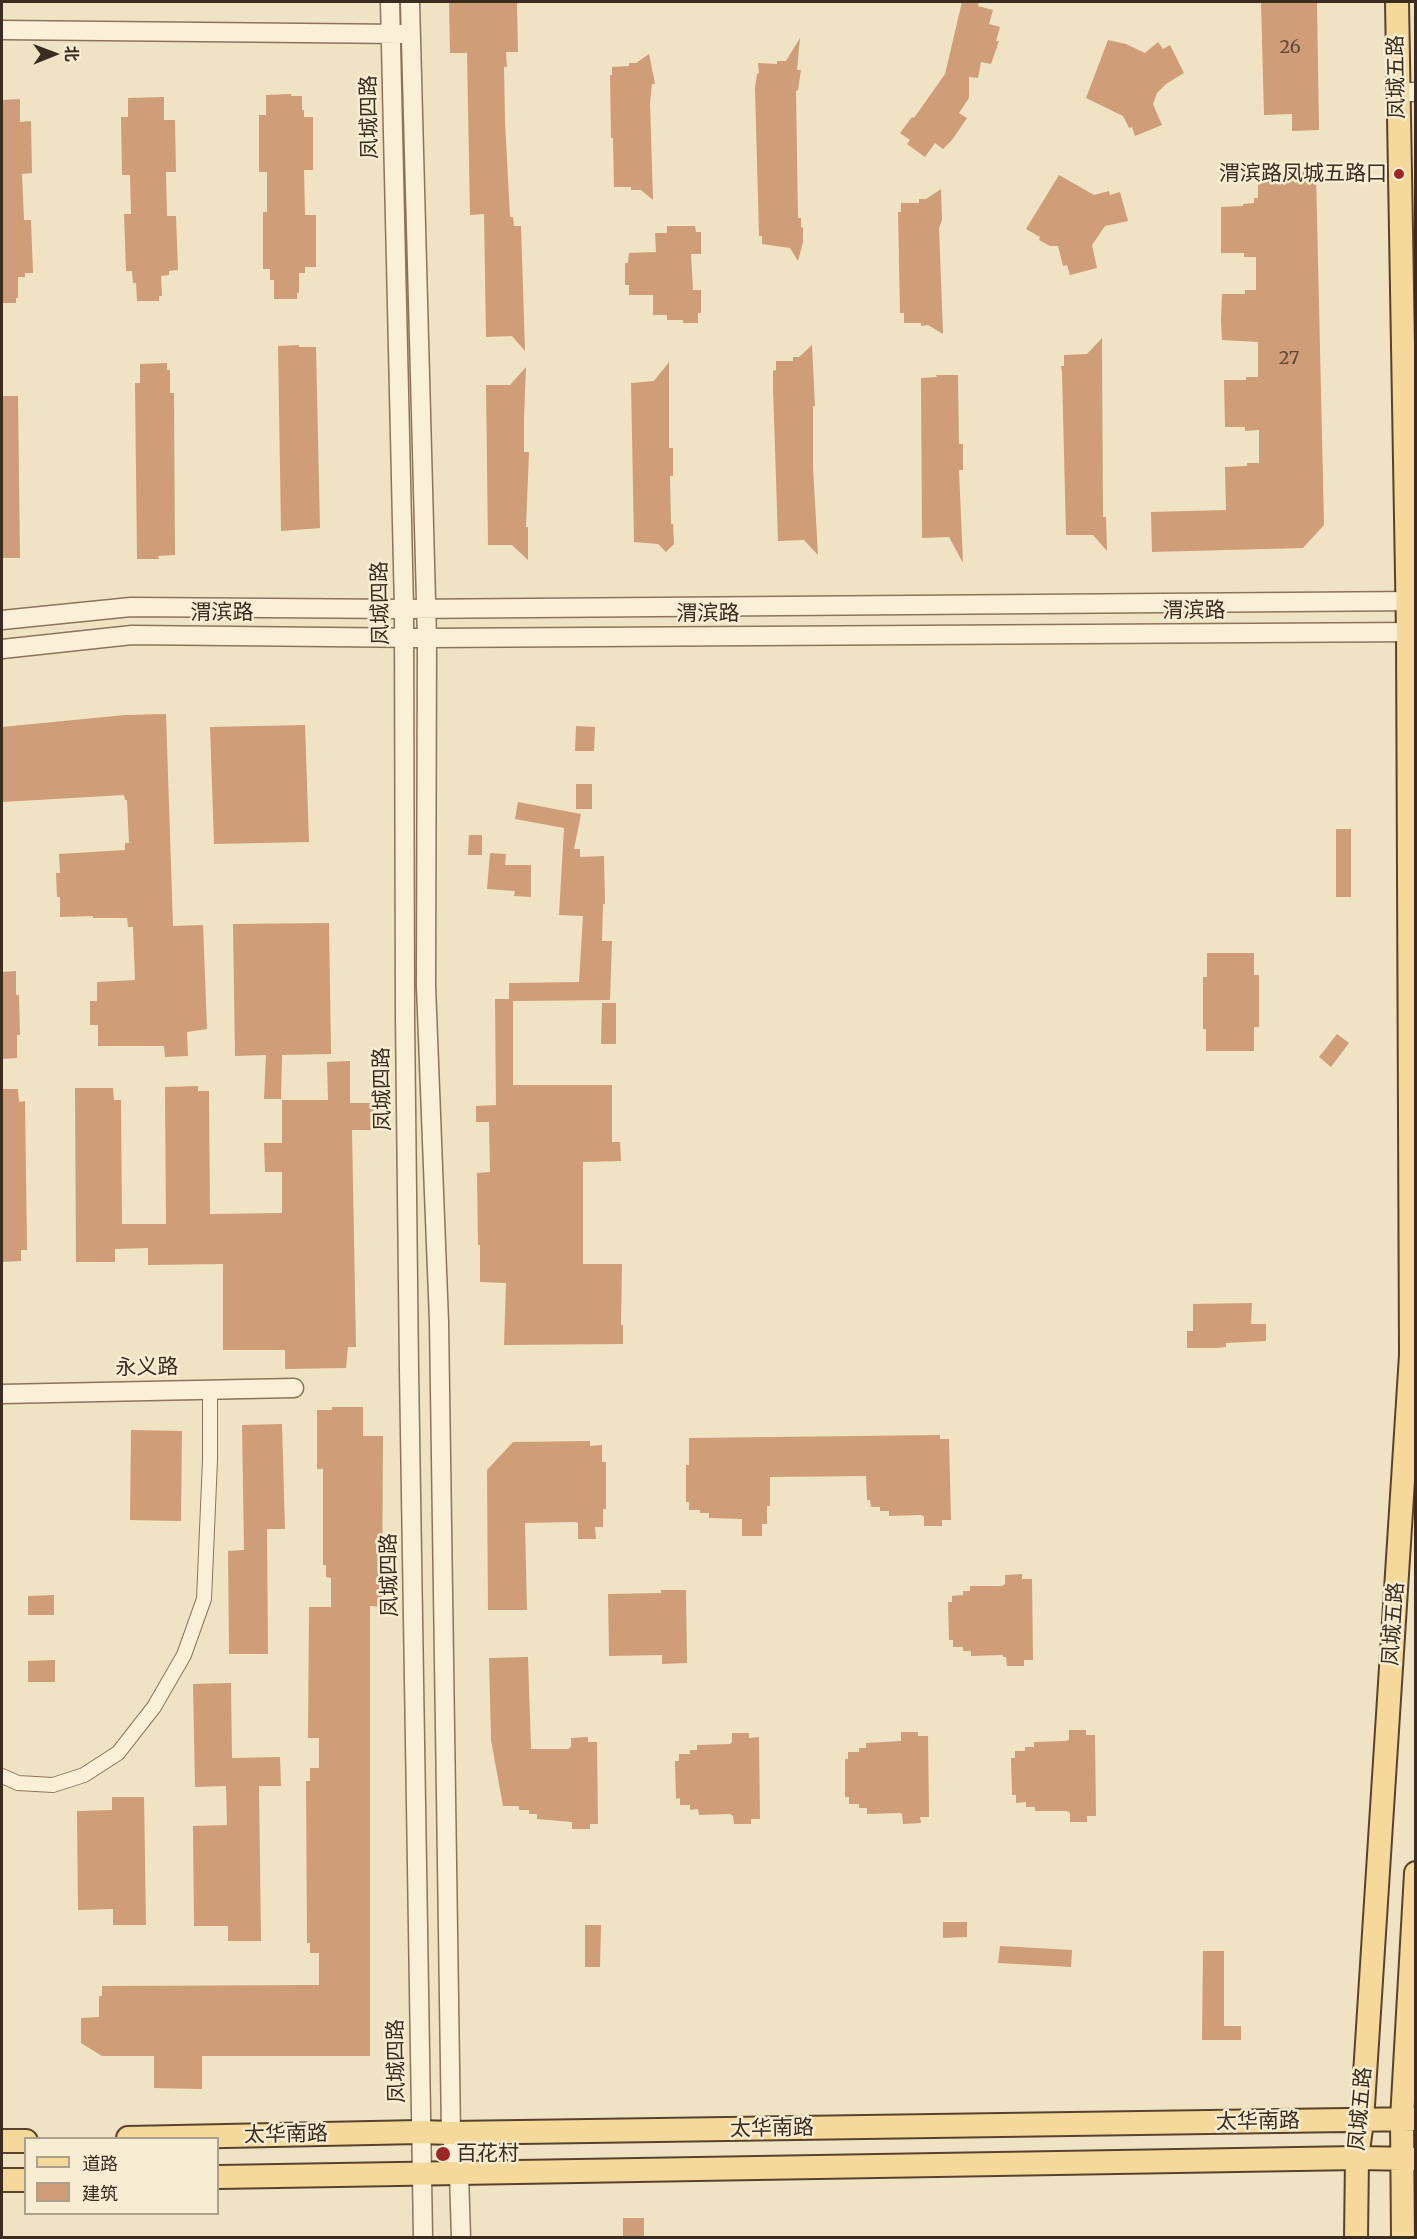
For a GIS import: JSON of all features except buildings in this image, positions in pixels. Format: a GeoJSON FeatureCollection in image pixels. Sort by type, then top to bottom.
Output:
{"type":"FeatureCollection","features":[{"type":"Feature","properties":{"kind":"main road","name":"凤城五路"},"geometry":{"type":"LineString","coordinates":[[1356,2238],[1357,2158],[1362,2121],[1413,1355],[1412,632],[1406,92],[1396,2]]}},
{"type":"Feature","properties":{"kind":"main road","name":"凤城五路"},"geometry":{"type":"LineString","coordinates":[[1403,2238],[1409,2159],[1416,1873]]}},
{"type":"Feature","properties":{"kind":"main road","name":"太华南路"},"geometry":{"type":"LineString","coordinates":[[211,2137],[420,2132],[1409,2119]]}},
{"type":"Feature","properties":{"kind":"main road"},"geometry":{"type":"LineString","coordinates":[[2,2141],[24,2141]]}},
{"type":"Feature","properties":{"kind":"main road","name":"太华南路"},"geometry":{"type":"LineString","coordinates":[[219,2177],[1409,2159]]}},
{"type":"Feature","properties":{"kind":"main road"},"geometry":{"type":"LineString","coordinates":[[2,2180],[24,2180]]}},
{"type":"Feature","properties":{"kind":"street","name":"凤城四路"},"geometry":{"type":"LineString","coordinates":[[390,2],[404,609],[405,1064],[423,2238]]}},
{"type":"Feature","properties":{"kind":"street","name":"凤城四路"},"geometry":{"type":"LineString","coordinates":[[410,2],[427,638],[426,986],[439,1322],[451,2133],[459,2174],[461,2238]]}},
{"type":"Feature","properties":{"kind":"street"},"geometry":{"type":"LineString","coordinates":[[2,30],[410,33]]}},
{"type":"Feature","properties":{"kind":"street","name":"渭滨路"},"geometry":{"type":"LineString","coordinates":[[2,620],[130,607],[426,609],[1411,601]]}},
{"type":"Feature","properties":{"kind":"street","name":"渭滨路"},"geometry":{"type":"LineString","coordinates":[[2,649],[132,635],[427,638],[1412,632]]}},
{"type":"Feature","properties":{"kind":"street","name":"永义路"},"geometry":{"type":"LineString","coordinates":[[2,1394],[294,1388]]}},
{"type":"Feature","properties":{"kind":"street"},"geometry":{"type":"LineString","coordinates":[[2,1776],[18,1783],[53,1785],[84,1775],[118,1753],[154,1707],[184,1655],[204,1599],[210,1460],[210,1390]]}},
{"type":"Feature","properties":{"kind":"place","name":"渭滨路凤城五路口"},"geometry":{"type":"Point","coordinates":[1399,174]}},
{"type":"Feature","properties":{"kind":"place","name":"百花村"},"geometry":{"type":"Point","coordinates":[443,2154]}}]}
